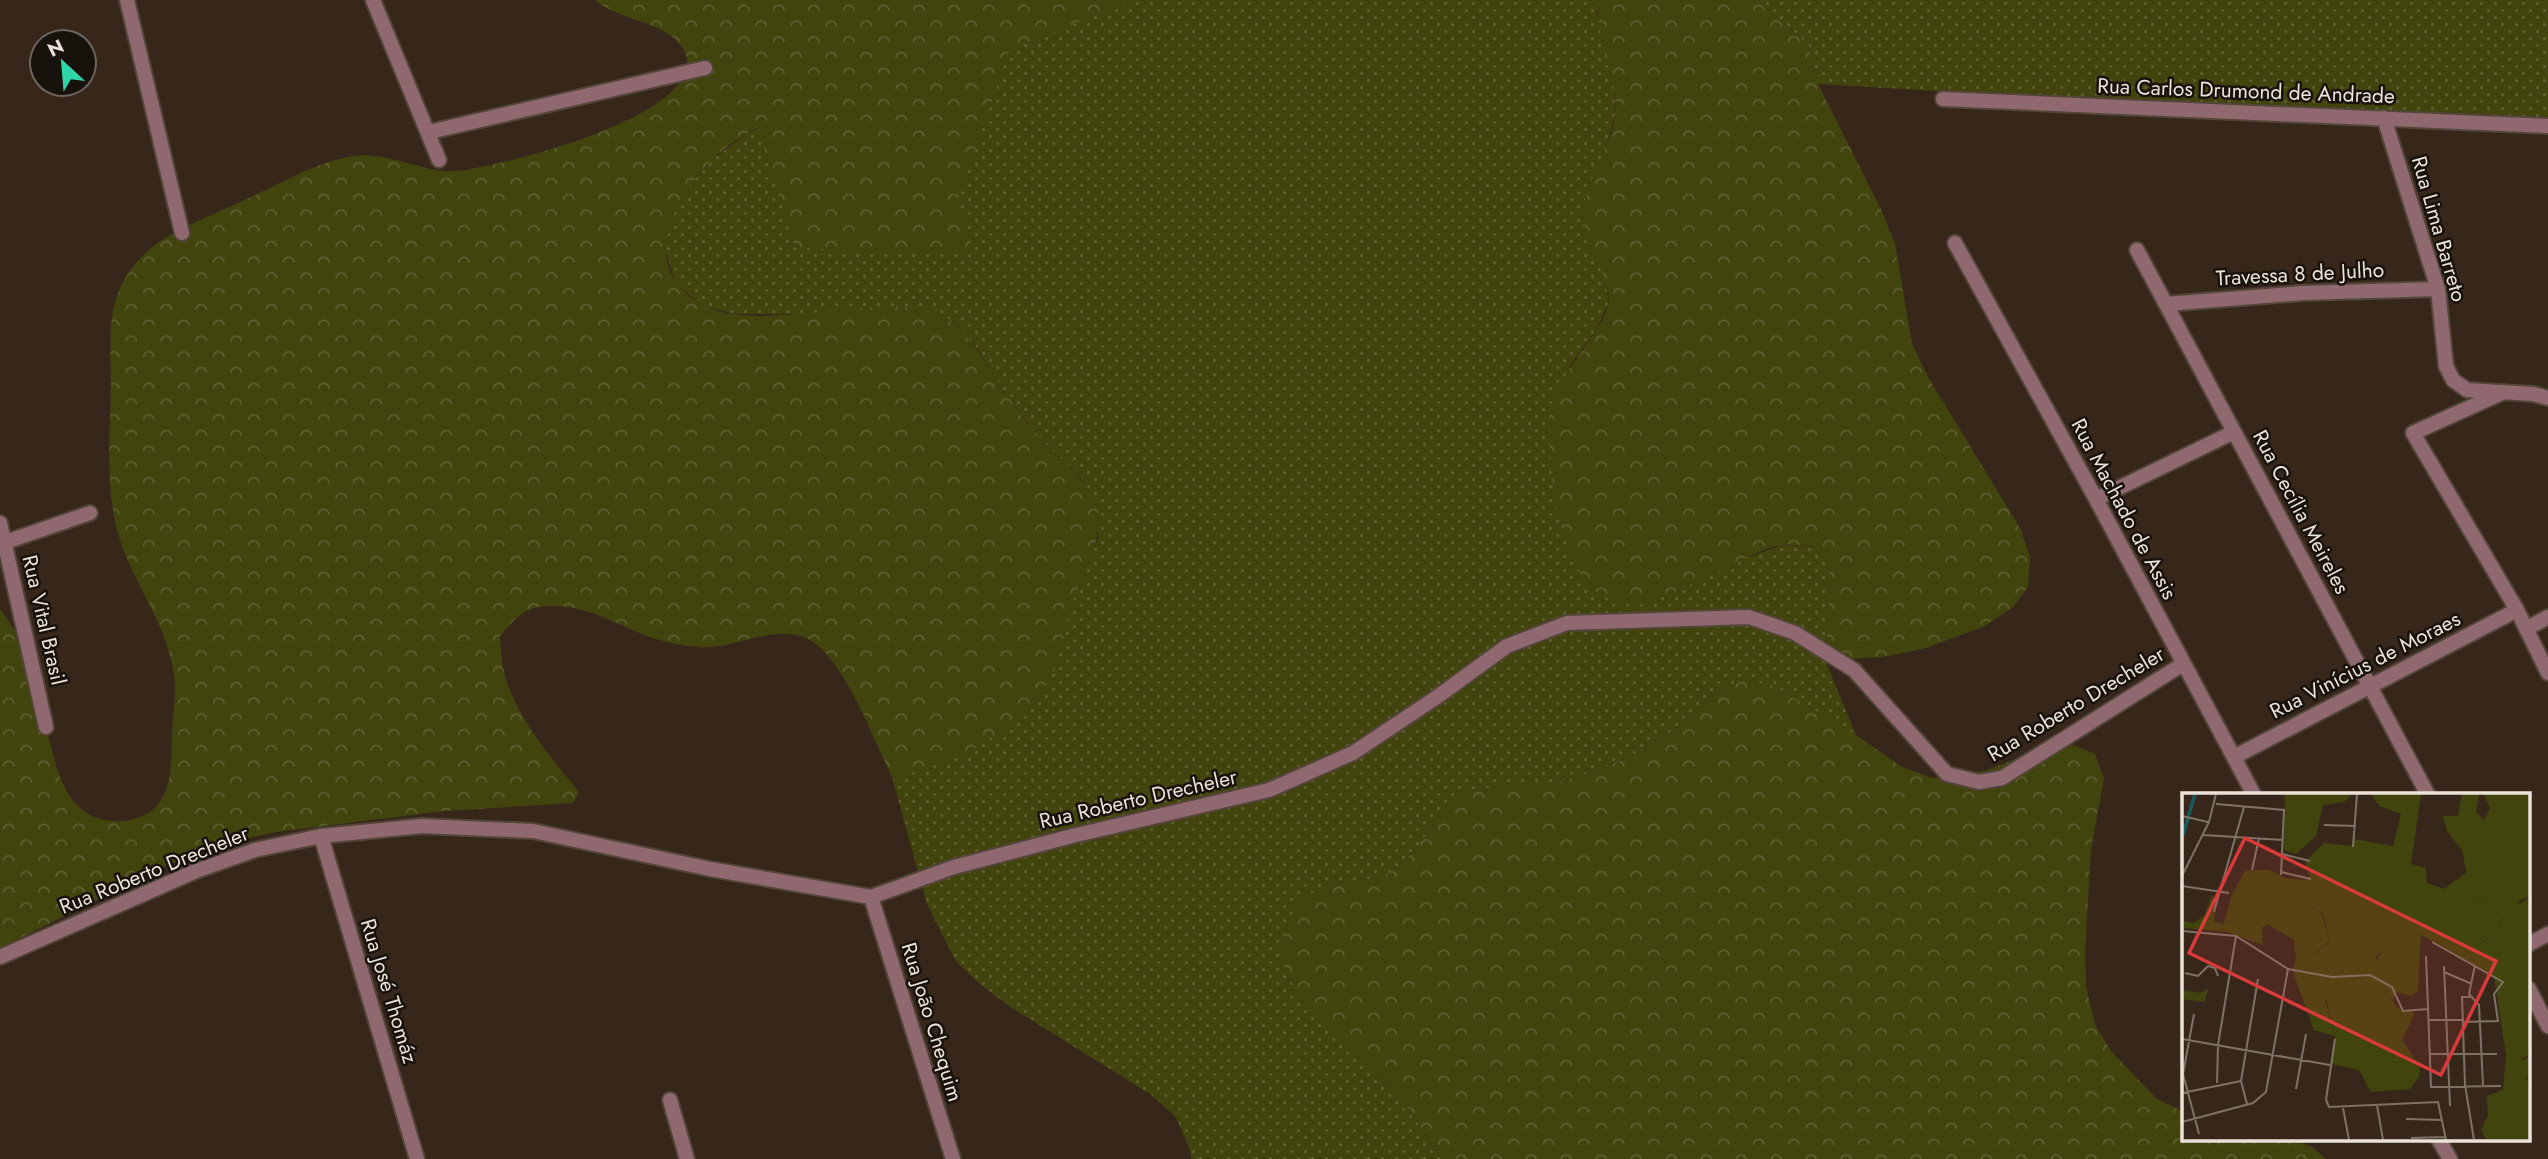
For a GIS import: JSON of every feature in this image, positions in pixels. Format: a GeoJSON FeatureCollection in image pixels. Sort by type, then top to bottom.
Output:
{"type":"FeatureCollection","features":[{"type":"Feature","properties":{"kind":"street"},"geometry":{"type":"LineString","coordinates":[[127,0],[182,233]]}},
{"type":"Feature","properties":{"kind":"street"},"geometry":{"type":"LineString","coordinates":[[373,0],[439,160]]}},
{"type":"Feature","properties":{"kind":"street"},"geometry":{"type":"LineString","coordinates":[[429,132],[705,68]]}},
{"type":"Feature","properties":{"kind":"street","name":"Rua Carlos Drumond de Andrade"},"geometry":{"type":"LineString","coordinates":[[1943,99],[2548,127]]}},
{"type":"Feature","properties":{"kind":"street","name":"Rua Lima Barreto"},"geometry":{"type":"LineString","coordinates":[[2384,118],[2438,289],[2446,366],[2453,380],[2468,390],[2533,394],[2548,398]]}},
{"type":"Feature","properties":{"kind":"street","name":"Rua Machado de Assis"},"geometry":{"type":"LineString","coordinates":[[1955,243],[2253,793]]}},
{"type":"Feature","properties":{"kind":"street","name":"Rua Cecília Meireles"},"geometry":{"type":"LineString","coordinates":[[2137,250],[2427,793]]}},
{"type":"Feature","properties":{"kind":"street","name":"Travessa 8 de Julho"},"geometry":{"type":"LineString","coordinates":[[2165,304],[2303,293],[2438,289]]}},
{"type":"Feature","properties":{"kind":"street"},"geometry":{"type":"LineString","coordinates":[[2504,392],[2413,433],[2517,610],[2548,673]]}},
{"type":"Feature","properties":{"kind":"street"},"geometry":{"type":"LineString","coordinates":[[2096,499],[2234,432]]}},
{"type":"Feature","properties":{"kind":"street"},"geometry":{"type":"LineString","coordinates":[[3,543],[90,513]]}},
{"type":"Feature","properties":{"kind":"street","name":"Rua Vital Brasil"},"geometry":{"type":"LineString","coordinates":[[0,523],[46,727]]}},
{"type":"Feature","properties":{"kind":"street","name":"Rua Vinícius de Moraes"},"geometry":{"type":"LineString","coordinates":[[2234,757],[2517,610]]}},
{"type":"Feature","properties":{"kind":"street","name":"Rua Roberto Drecheler"},"geometry":{"type":"LineString","coordinates":[[0,957],[196,871],[255,849],[321,836],[422,826],[533,831],[710,869],[871,897],[954,867],[1269,790],[1353,752],[1437,697],[1507,646],[1566,623],[1749,617],[1795,633],[1854,670],[1947,774],[1979,782],[2002,778],[2183,664]]}},
{"type":"Feature","properties":{"kind":"street"},"geometry":{"type":"LineString","coordinates":[[2526,629],[2548,617]]}},
{"type":"Feature","properties":{"kind":"street","name":"Rua José Thomáz"},"geometry":{"type":"LineString","coordinates":[[321,836],[417,1159]]}},
{"type":"Feature","properties":{"kind":"street","name":"Rua João Chequim"},"geometry":{"type":"LineString","coordinates":[[871,897],[953,1159]]}},
{"type":"Feature","properties":{"kind":"street"},"geometry":{"type":"LineString","coordinates":[[2530,943],[2548,934]]}},
{"type":"Feature","properties":{"kind":"street"},"geometry":{"type":"LineString","coordinates":[[2530,991],[2548,1026]]}},
{"type":"Feature","properties":{"kind":"street"},"geometry":{"type":"LineString","coordinates":[[670,1100],[687,1159]]}},
{"type":"Feature","properties":{"kind":"street"},"geometry":{"type":"LineString","coordinates":[[2440,1142],[2449,1159]]}},
{"type":"Feature","properties":{"kind":"green space"},"geometry":{"type":"Polygon","coordinates":[[[595,0],[1135,0],[1010,49],[958,199],[974,255],[795,248],[758,128],[735,141],[712,160],[692,183],[676,209],[667,236],[667,262],[678,285],[703,305],[723,312],[773,316],[882,307],[911,308],[944,316],[963,333],[1020,414],[1082,480],[1093,495],[1098,510],[1097,537],[1073,601],[1055,668],[1048,681],[1039,695],[1015,719],[974,749],[944,763],[892,777],[845,679],[819,647],[806,638],[793,634],[766,635],[726,645],[695,647],[658,640],[579,609],[542,606],[528,610],[500,636],[503,668],[508,686],[524,719],[579,792],[573,803],[444,811],[276,832],[230,842],[163,867],[0,948],[0,609],[15,632],[26,660],[59,775],[73,801],[80,808],[89,815],[107,820],[125,821],[141,817],[153,810],[161,800],[170,776],[175,691],[173,666],[161,630],[121,543],[110,484],[111,333],[115,303],[125,278],[148,251],[177,231],[326,163],[366,155],[443,171],[478,168],[555,148],[598,133],[637,115],[668,95],[685,73],[684,50],[677,40],[667,33],[617,13],[595,0]]]}},
{"type":"Feature","properties":{"kind":"green space"},"geometry":{"type":"Polygon","coordinates":[[[1108,0],[1600,0],[1597,14],[1614,87],[1615,114],[1606,148],[1584,202],[1588,244],[1604,273],[1609,302],[1596,330],[1569,367],[1749,557],[1783,545],[1814,547],[1828,563],[1830,578],[1825,660],[1856,735],[1774,686],[1724,688],[1678,727],[1630,757],[1558,782],[1518,787],[1449,802],[1417,848],[1392,872],[1378,878],[1327,883],[1297,904],[1284,932],[1283,965],[1397,1093],[1443,1159],[1192,1159],[1176,1117],[1150,1094],[1009,1006],[955,960],[927,904],[892,777],[958,757],[1074,596],[1098,538],[1098,507],[1082,479],[1039,437],[1010,401],[977,348],[954,322],[939,314],[735,314],[703,306],[675,283],[665,248],[671,217],[689,186],[712,160],[746,134],[804,109],[1108,0]]]}},
{"type":"Feature","properties":{"kind":"green space"},"geometry":{"type":"Polygon","coordinates":[[[1600,0],[1756,0],[1808,44],[1818,84],[1881,209],[1895,244],[1912,344],[1928,377],[2020,528],[2030,557],[2028,587],[2013,607],[1985,626],[1926,648],[1883,657],[1825,660],[1830,578],[1828,563],[1814,547],[1782,545],[1762,551],[1693,584],[1645,600],[1623,602],[1603,596],[1587,583],[1574,561],[1556,504],[1550,443],[1555,395],[1602,320],[1609,299],[1604,277],[1586,239],[1582,220],[1583,207],[1608,141],[1615,114],[1613,85],[1599,28],[1600,0]]]}},
{"type":"Feature","properties":{"kind":"green space"},"geometry":{"type":"Polygon","coordinates":[[[1756,0],[2548,0],[2548,127],[1818,84],[1808,44],[1756,0]]]}},
{"type":"Feature","properties":{"kind":"green space"},"geometry":{"type":"Polygon","coordinates":[[[1746,680],[1774,686],[1856,735],[1902,767],[1932,778],[1985,771],[2044,748],[2068,743],[2095,754],[2104,778],[2091,849],[2085,952],[2086,986],[2095,1025],[2111,1051],[2157,1099],[2182,1111],[2182,1142],[2299,1142],[2312,1147],[2326,1159],[1443,1159],[1397,1093],[1372,1067],[1304,1008],[1283,965],[1284,932],[1297,904],[1327,883],[1378,878],[1392,872],[1417,848],[1449,802],[1461,790],[1558,782],[1592,772],[1630,757],[1678,727],[1724,688],[1746,680]]]}}]}
